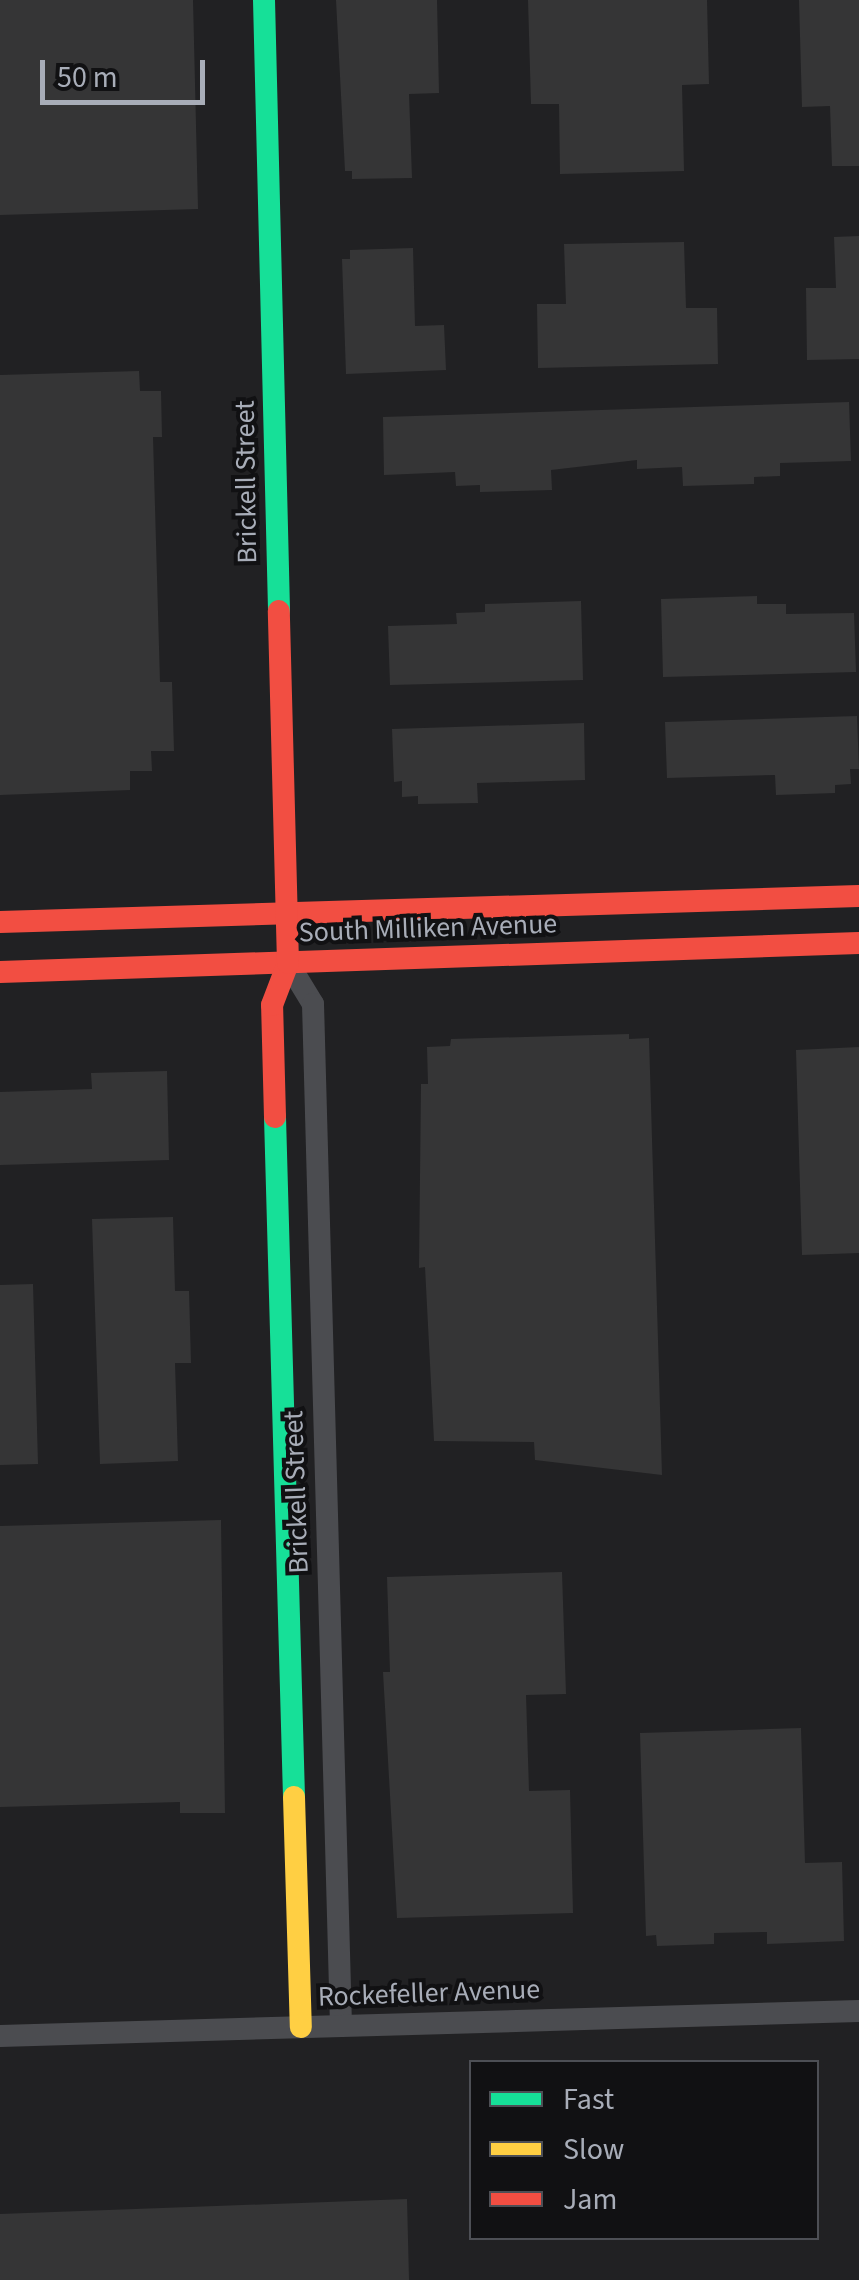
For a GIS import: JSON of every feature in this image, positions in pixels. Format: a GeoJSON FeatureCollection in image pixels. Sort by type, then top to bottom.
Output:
{"type":"FeatureCollection","features":[{"type":"Feature","properties":{"kind":"street","name":"Brickell Street"},"geometry":{"type":"LineString","coordinates":[[264,0],[288,963],[272,1005],[301,2028]]}},
{"type":"Feature","properties":{"kind":"street","name":"South Milliken Avenue"},"geometry":{"type":"LineString","coordinates":[[0,922],[859,896]]}},
{"type":"Feature","properties":{"kind":"street","name":"South Milliken Avenue"},"geometry":{"type":"LineString","coordinates":[[0,972],[859,943]]}},
{"type":"Feature","properties":{"kind":"street","name":"Brickell Street"},"geometry":{"type":"LineString","coordinates":[[288,963],[313,1004],[341,2026]]}},
{"type":"Feature","properties":{"kind":"street","name":"Rockefeller Avenue"},"geometry":{"type":"LineString","coordinates":[[0,2036],[859,2010]]}},
{"type":"Feature","properties":{"kind":"shaded area"},"geometry":{"type":"Polygon","coordinates":[[[0,0],[859,0],[859,2280],[0,2280],[0,0]]]}},
{"type":"Feature","properties":{"kind":"building"},"geometry":{"type":"Polygon","coordinates":[[[0,0],[193,0],[198,209],[0,215],[0,0]]]}},
{"type":"Feature","properties":{"kind":"building"},"geometry":{"type":"Polygon","coordinates":[[[336,0],[437,0],[439,93],[409,94],[412,178],[352,179],[352,171],[345,171],[336,0]]]}},
{"type":"Feature","properties":{"kind":"building"},"geometry":{"type":"Polygon","coordinates":[[[528,0],[707,0],[709,84],[682,85],[684,171],[560,174],[559,104],[531,104],[528,0]]]}},
{"type":"Feature","properties":{"kind":"building"},"geometry":{"type":"Polygon","coordinates":[[[799,0],[859,0],[859,166],[832,166],[830,106],[802,107],[799,0]]]}},
{"type":"Feature","properties":{"kind":"building"},"geometry":{"type":"Polygon","coordinates":[[[859,236],[859,359],[807,360],[806,288],[836,288],[834,237],[859,236]]]}},
{"type":"Feature","properties":{"kind":"building"},"geometry":{"type":"Polygon","coordinates":[[[684,242],[686,308],[717,308],[718,364],[538,368],[537,304],[566,304],[564,244],[684,242]]]}},
{"type":"Feature","properties":{"kind":"building"},"geometry":{"type":"Polygon","coordinates":[[[413,248],[415,326],[444,325],[446,370],[346,374],[342,259],[350,259],[350,250],[413,248]]]}},
{"type":"Feature","properties":{"kind":"building"},"geometry":{"type":"Polygon","coordinates":[[[139,371],[140,391],[161,391],[162,437],[153,437],[160,682],[172,682],[174,751],[151,751],[152,771],[130,771],[130,790],[0,795],[0,375],[139,371]]]}},
{"type":"Feature","properties":{"kind":"building"},"geometry":{"type":"Polygon","coordinates":[[[849,402],[851,461],[780,463],[780,476],[754,477],[754,484],[683,486],[682,467],[637,469],[637,460],[551,470],[552,490],[480,492],[480,485],[456,486],[455,472],[384,475],[383,417],[849,402]]]}},
{"type":"Feature","properties":{"kind":"building"},"geometry":{"type":"Polygon","coordinates":[[[757,596],[757,604],[786,604],[786,614],[854,613],[856,672],[663,677],[661,599],[757,596]]]}},
{"type":"Feature","properties":{"kind":"building"},"geometry":{"type":"Polygon","coordinates":[[[581,601],[583,680],[390,685],[388,626],[457,624],[456,613],[485,612],[485,604],[581,601]]]}},
{"type":"Feature","properties":{"kind":"building"},"geometry":{"type":"Polygon","coordinates":[[[857,716],[859,769],[850,769],[851,784],[835,785],[835,793],[776,795],[775,775],[667,778],[665,722],[857,716]]]}},
{"type":"Feature","properties":{"kind":"building"},"geometry":{"type":"Polygon","coordinates":[[[584,723],[585,780],[477,783],[478,803],[418,804],[418,796],[402,797],[402,781],[394,782],[392,729],[584,723]]]}},
{"type":"Feature","properties":{"kind":"building"},"geometry":{"type":"Polygon","coordinates":[[[629,1034],[629,1039],[649,1038],[662,1475],[535,1460],[534,1442],[434,1441],[425,1267],[419,1268],[421,1084],[428,1084],[427,1047],[450,1046],[451,1039],[629,1034]]]}},
{"type":"Feature","properties":{"kind":"building"},"geometry":{"type":"Polygon","coordinates":[[[859,1047],[859,1253],[802,1255],[796,1050],[859,1047]]]}},
{"type":"Feature","properties":{"kind":"building"},"geometry":{"type":"Polygon","coordinates":[[[167,1071],[169,1160],[0,1165],[0,1092],[92,1089],[91,1073],[167,1071]]]}},
{"type":"Feature","properties":{"kind":"building"},"geometry":{"type":"Polygon","coordinates":[[[173,1217],[175,1291],[189,1291],[191,1363],[175,1363],[178,1461],[100,1464],[92,1219],[173,1217]]]}},
{"type":"Feature","properties":{"kind":"building"},"geometry":{"type":"Polygon","coordinates":[[[33,1284],[38,1464],[0,1465],[0,1285],[33,1284]]]}},
{"type":"Feature","properties":{"kind":"building"},"geometry":{"type":"Polygon","coordinates":[[[221,1520],[225,1813],[180,1813],[180,1802],[0,1807],[0,1526],[221,1520]]]}},
{"type":"Feature","properties":{"kind":"building"},"geometry":{"type":"Polygon","coordinates":[[[562,1572],[566,1694],[526,1695],[529,1791],[570,1790],[573,1913],[397,1918],[383,1672],[390,1672],[387,1577],[562,1572]]]}},
{"type":"Feature","properties":{"kind":"building"},"geometry":{"type":"Polygon","coordinates":[[[801,1728],[805,1863],[842,1862],[844,1941],[767,1944],[767,1932],[714,1933],[714,1944],[657,1946],[656,1935],[646,1936],[640,1733],[801,1728]]]}},
{"type":"Feature","properties":{"kind":"building"},"geometry":{"type":"Polygon","coordinates":[[[407,2199],[409,2280],[0,2280],[0,2214],[407,2199]]]}},
{"type":"Feature","properties":{"kind":"traffic: fast"},"geometry":{"type":"LineString","coordinates":[[264,0],[279,611]]}},
{"type":"Feature","properties":{"kind":"traffic: fast"},"geometry":{"type":"LineString","coordinates":[[275,1117],[294,1797]]}},
{"type":"Feature","properties":{"kind":"traffic: slow"},"geometry":{"type":"LineString","coordinates":[[294,1797],[301,2027]]}},
{"type":"Feature","properties":{"kind":"traffic: jam"},"geometry":{"type":"LineString","coordinates":[[275,1117],[272,1005],[288,963],[279,611]]}},
{"type":"Feature","properties":{"kind":"traffic: jam"},"geometry":{"type":"LineString","coordinates":[[0,922],[859,896]]}},
{"type":"Feature","properties":{"kind":"traffic: jam"},"geometry":{"type":"LineString","coordinates":[[0,972],[859,943]]}}]}
